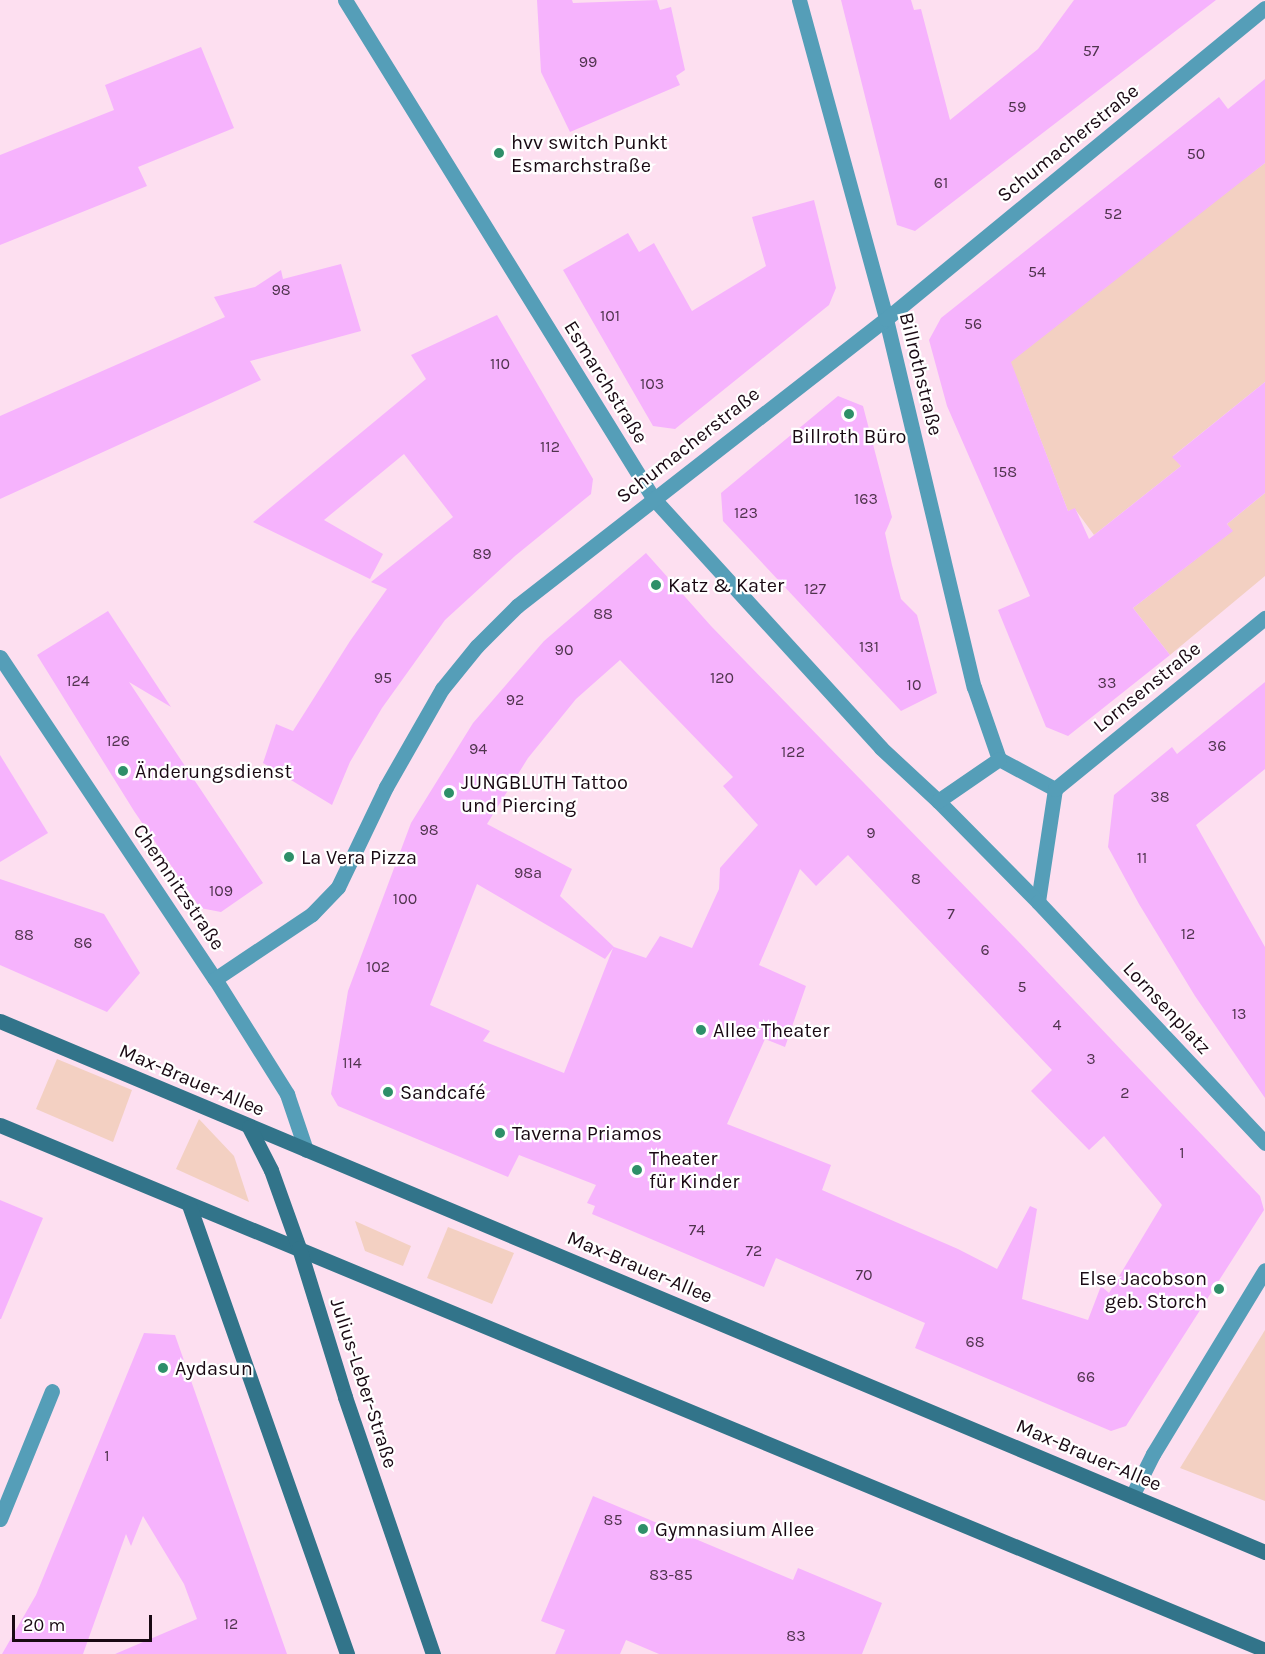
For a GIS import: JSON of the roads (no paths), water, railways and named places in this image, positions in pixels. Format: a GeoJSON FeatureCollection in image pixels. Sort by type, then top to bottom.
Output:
{"type":"FeatureCollection","features":[{"type":"Feature","properties":{"kind":"main road","name":"Max-Brauer-Allee"},"geometry":{"type":"LineString","coordinates":[[0,1021],[1265,1552]]}},
{"type":"Feature","properties":{"kind":"main road"},"geometry":{"type":"LineString","coordinates":[[0,1125],[1265,1650]]}},
{"type":"Feature","properties":{"kind":"main road","name":"Julius-Leber-Straße"},"geometry":{"type":"LineString","coordinates":[[249,1127],[271,1170],[299,1248],[345,1397],[433,1654]]}},
{"type":"Feature","properties":{"kind":"main road"},"geometry":{"type":"LineString","coordinates":[[189,1205],[347,1654]]}},
{"type":"Feature","properties":{"kind":"street","name":"Esmarchstraße"},"geometry":{"type":"LineString","coordinates":[[345,0],[653,498],[881,748]]}},
{"type":"Feature","properties":{"kind":"street","name":"Billrothstraße"},"geometry":{"type":"LineString","coordinates":[[799,0],[886,319],[974,687],[999,759]]}},
{"type":"Feature","properties":{"kind":"street","name":"Schumacherstraße"},"geometry":{"type":"LineString","coordinates":[[215,979],[312,914],[338,887],[386,786],[442,689],[477,646],[517,606],[886,319],[1265,8]]}},
{"type":"Feature","properties":{"kind":"street","name":"Lornsenstraße"},"geometry":{"type":"LineString","coordinates":[[1055,789],[1265,618]]}},
{"type":"Feature","properties":{"kind":"street","name":"Chemnitzstraße"},"geometry":{"type":"LineString","coordinates":[[0,657],[215,979],[287,1094],[306,1150]]}},
{"type":"Feature","properties":{"kind":"street","name":"Lornsenplatz"},"geometry":{"type":"LineString","coordinates":[[881,748],[938,801],[1038,902],[1265,1143]]}},
{"type":"Feature","properties":{"kind":"street"},"geometry":{"type":"LineString","coordinates":[[938,801],[999,759],[1055,789],[1038,902]]}},
{"type":"Feature","properties":{"kind":"street"},"geometry":{"type":"LineString","coordinates":[[1132,1496],[1153,1454],[1265,1270]]}},
{"type":"Feature","properties":{"kind":"street"},"geometry":{"type":"LineString","coordinates":[[0,1519],[52,1391]]}},
{"type":"Feature","properties":{"kind":"place","name":"hvv switch Punkt Esmarchstraße"},"geometry":{"type":"Point","coordinates":[499,153]}},
{"type":"Feature","properties":{"kind":"place","name":"Billroth Büro"},"geometry":{"type":"Point","coordinates":[849,414]}},
{"type":"Feature","properties":{"kind":"place","name":"Katz & Kater"},"geometry":{"type":"Point","coordinates":[656,585]}},
{"type":"Feature","properties":{"kind":"place","name":"Änderungsdienst"},"geometry":{"type":"Point","coordinates":[123,771]}},
{"type":"Feature","properties":{"kind":"place","name":"JUNGBLUTH Tattoo und Piercing"},"geometry":{"type":"Point","coordinates":[449,793]}},
{"type":"Feature","properties":{"kind":"place","name":"La Vera Pizza"},"geometry":{"type":"Point","coordinates":[289,857]}},
{"type":"Feature","properties":{"kind":"place","name":"Allee Theater"},"geometry":{"type":"Point","coordinates":[701,1030]}},
{"type":"Feature","properties":{"kind":"place","name":"Sandcafé"},"geometry":{"type":"Point","coordinates":[388,1092]}},
{"type":"Feature","properties":{"kind":"place","name":"Taverna Priamos"},"geometry":{"type":"Point","coordinates":[500,1133]}},
{"type":"Feature","properties":{"kind":"place","name":"Theater für Kinder"},"geometry":{"type":"Point","coordinates":[637,1170]}},
{"type":"Feature","properties":{"kind":"place","name":"Else Jacobson geb. Storch"},"geometry":{"type":"Point","coordinates":[1219,1289]}},
{"type":"Feature","properties":{"kind":"place","name":"Aydasun"},"geometry":{"type":"Point","coordinates":[163,1368]}},
{"type":"Feature","properties":{"kind":"place","name":"Gymnasium Allee"},"geometry":{"type":"Point","coordinates":[643,1529]}}]}
